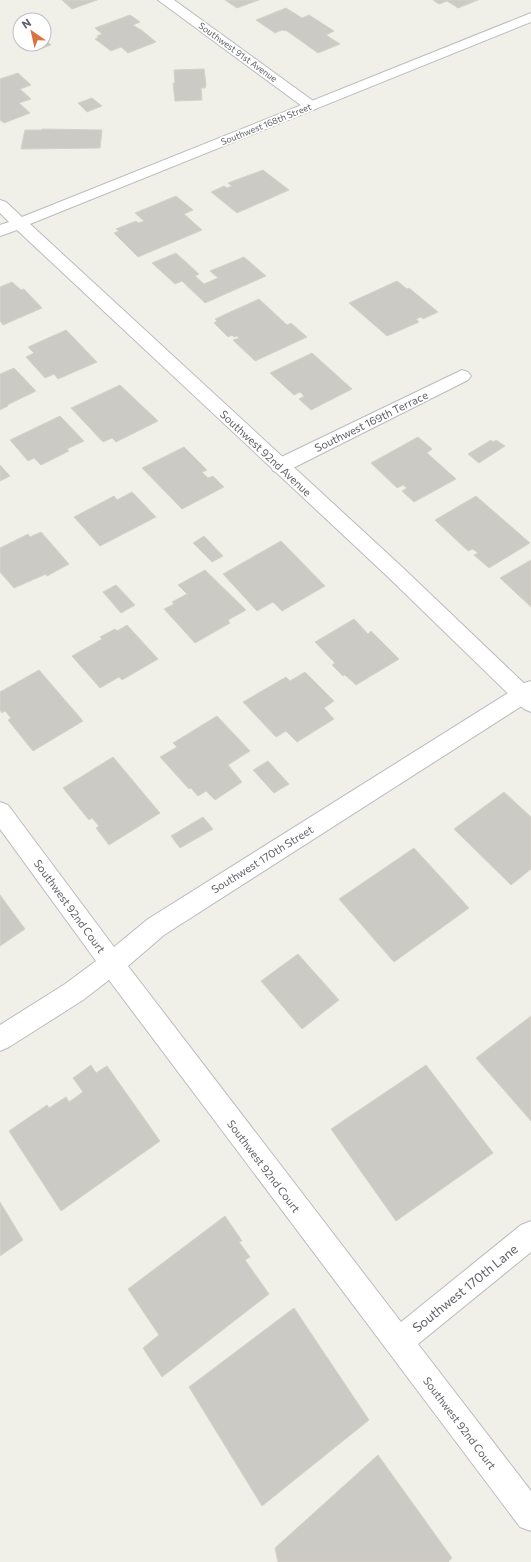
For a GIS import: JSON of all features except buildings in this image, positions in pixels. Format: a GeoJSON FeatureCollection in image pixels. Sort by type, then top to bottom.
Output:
{"type":"FeatureCollection","features":[{"type":"Feature","properties":{"kind":"street","name":"Southwest 91st Avenue"},"geometry":{"type":"LineString","coordinates":[[165,0],[311,106]]}},
{"type":"Feature","properties":{"kind":"street","name":"Southwest 168th Street"},"geometry":{"type":"LineString","coordinates":[[0,231],[531,17]]}},
{"type":"Feature","properties":{"kind":"street","name":"Southwest 92nd Avenue"},"geometry":{"type":"LineString","coordinates":[[0,205],[528,696]]}},
{"type":"Feature","properties":{"kind":"street","name":"Southwest 169th Terrace"},"geometry":{"type":"LineString","coordinates":[[280,466],[462,376]]}},
{"type":"Feature","properties":{"kind":"street","name":"Southwest 170th Street"},"geometry":{"type":"LineString","coordinates":[[0,1039],[74,992],[112,964],[156,927],[528,696]]}},
{"type":"Feature","properties":{"kind":"street","name":"Southwest 92nd Court"},"geometry":{"type":"LineString","coordinates":[[0,812],[147,1012],[531,1516]]}},
{"type":"Feature","properties":{"kind":"street","name":"Southwest 170th Lane"},"geometry":{"type":"LineString","coordinates":[[398,1342],[531,1235]]}}]}
